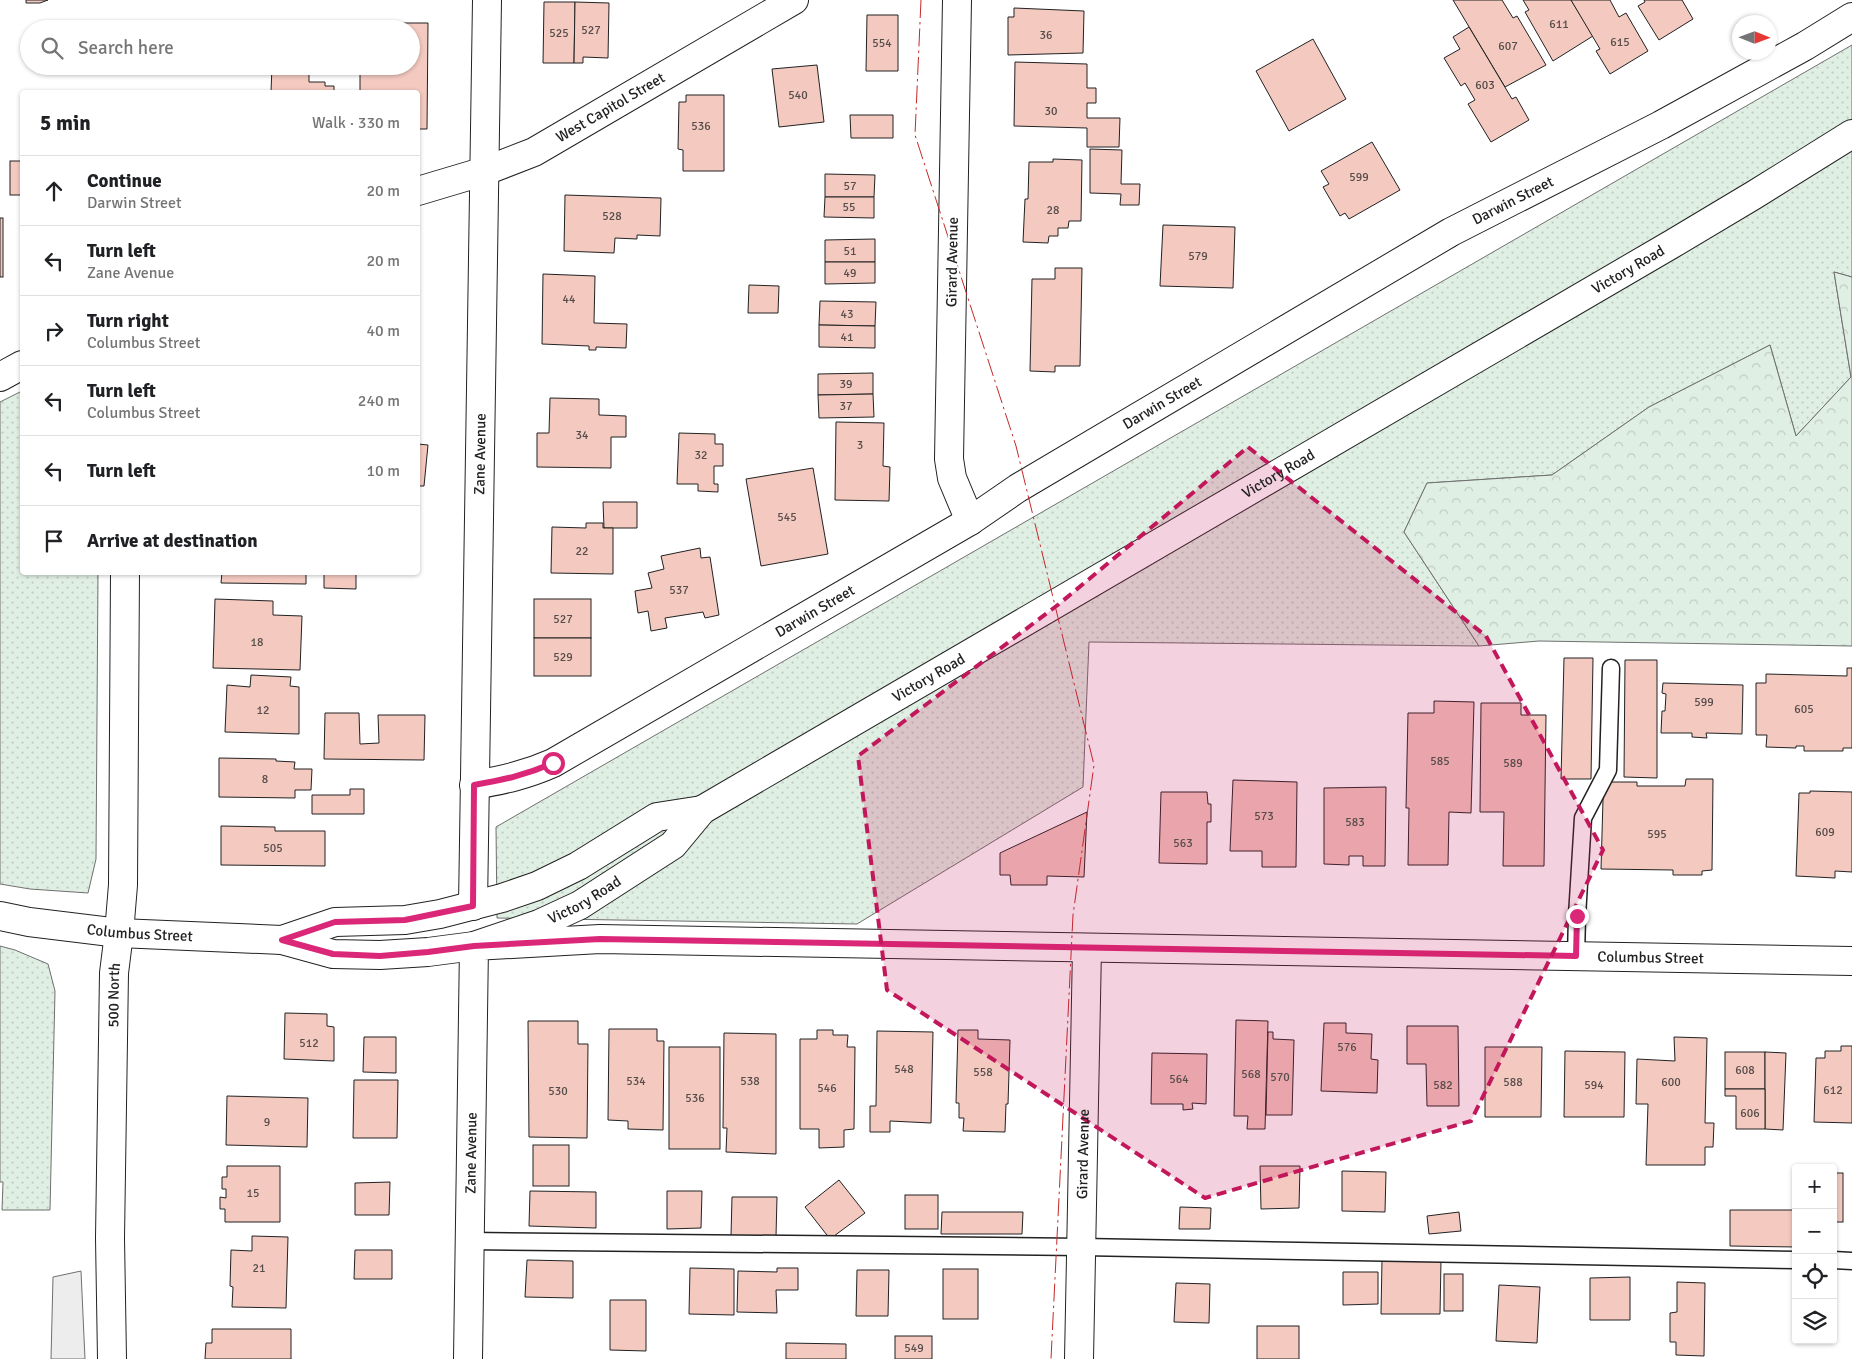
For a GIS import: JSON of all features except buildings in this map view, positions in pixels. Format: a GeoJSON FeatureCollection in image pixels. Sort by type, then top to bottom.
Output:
{"type":"FeatureCollection","features":[{"type":"Feature","properties":{"kind":"street","name":"Zane Avenue"},"geometry":{"type":"LineString","coordinates":[[473,906],[487,0]]}},
{"type":"Feature","properties":{"kind":"street","name":"West Capitol Street"},"geometry":{"type":"LineString","coordinates":[[420,190],[485,172],[534,152],[794,0]]}},
{"type":"Feature","properties":{"kind":"street","name":"Girard Avenue"},"geometry":{"type":"LineString","coordinates":[[957,0],[949,459],[952,478],[970,521]]}},
{"type":"Feature","properties":{"kind":"street","name":"Darwin Street"},"geometry":{"type":"LineString","coordinates":[[474,785],[510,779],[553,763],[970,521],[1018,488],[1451,232],[1661,125],[1805,46],[1852,17]]}},
{"type":"Feature","properties":{"kind":"street","name":"Victory Road"},"geometry":{"type":"LineString","coordinates":[[474,946],[539,924],[580,905],[673,845],[702,810],[1754,196],[1852,134]]}},
{"type":"Feature","properties":{"kind":"street"},"geometry":{"type":"LineString","coordinates":[[0,377],[20,367]]}},
{"type":"Feature","properties":{"kind":"street","name":"500 North"},"geometry":{"type":"LineString","coordinates":[[112,1359],[110,1228],[114,973],[123,885],[125,575]]}},
{"type":"Feature","properties":{"kind":"street","name":"Victory Road"},"geometry":{"type":"LineString","coordinates":[[473,906],[537,886],[578,866],[657,818],[702,810]]}},
{"type":"Feature","properties":{"kind":"street","name":"Columbus Street"},"geometry":{"type":"LineString","coordinates":[[282,940],[335,922],[405,920],[473,906]]}},
{"type":"Feature","properties":{"kind":"street","name":"Columbus Street"},"geometry":{"type":"LineString","coordinates":[[0,916],[29,922],[119,933],[282,940],[333,954],[380,956],[474,946],[600,939],[1852,960]]}},
{"type":"Feature","properties":{"kind":"street","name":"Zane Avenue"},"geometry":{"type":"LineString","coordinates":[[468,1359],[474,946]]}},
{"type":"Feature","properties":{"kind":"street","name":"Girard Avenue"},"geometry":{"type":"LineString","coordinates":[[1079,1359],[1087,948]]}},
{"type":"Feature","properties":{"kind":"lane"},"geometry":{"type":"LineString","coordinates":[[1576,956],[1583,818],[1608,770],[1611,668]]}},
{"type":"Feature","properties":{"kind":"lane"},"geometry":{"type":"LineString","coordinates":[[469,1241],[1082,1247],[1792,1260]]}},
{"type":"Feature","properties":{"kind":"lane"},"geometry":{"type":"LineString","coordinates":[[1837,1260],[1852,1261]]}},
{"type":"Feature","properties":{"kind":"highlighted area"},"geometry":{"type":"Polygon","coordinates":[[[1248,447],[1486,636],[1603,850],[1471,1121],[1205,1198],[887,990],[858,756],[1059,604],[1248,447]]]}},
{"type":"Feature","properties":{"kind":"green space"},"geometry":{"type":"Polygon","coordinates":[[[1852,45],[1852,277],[1834,272],[1851,377],[1796,436],[1770,345],[1649,407],[1552,475],[1427,483],[1404,532],[1479,646],[1089,642],[1083,787],[857,924],[497,918],[496,827],[1852,45]]]}},
{"type":"Feature","properties":{"kind":"green space"},"geometry":{"type":"Polygon","coordinates":[[[1834,272],[1852,277],[1852,646],[1539,641],[1479,646],[1404,532],[1427,483],[1552,475],[1649,407],[1770,345],[1796,436],[1851,377],[1834,272]]]}},
{"type":"Feature","properties":{"kind":"green space"},"geometry":{"type":"Polygon","coordinates":[[[20,392],[20,575],[98,575],[96,859],[88,893],[30,889],[0,884],[0,402],[20,392]]]}},
{"type":"Feature","properties":{"kind":"green space"},"geometry":{"type":"Polygon","coordinates":[[[0,946],[15,950],[48,964],[55,991],[50,1210],[2,1210],[3,1182],[0,1182],[0,946]]]}},
{"type":"Feature","properties":{"kind":"shaded area"},"geometry":{"type":"Polygon","coordinates":[[[81,1271],[85,1359],[51,1359],[53,1277],[81,1271]]]}},
{"type":"Feature","properties":{"kind":"power"},"geometry":{"type":"LineString","coordinates":[[921,0],[915,135],[1016,446],[1094,765],[1073,915],[1051,1359]]}},
{"type":"Feature","properties":{"kind":"route"},"geometry":{"type":"LineString","coordinates":[[553,763],[510,779],[474,785],[473,906],[405,920],[335,922],[282,940],[333,954],[380,956],[474,946],[600,939],[1576,956],[1577,916]]}}]}
